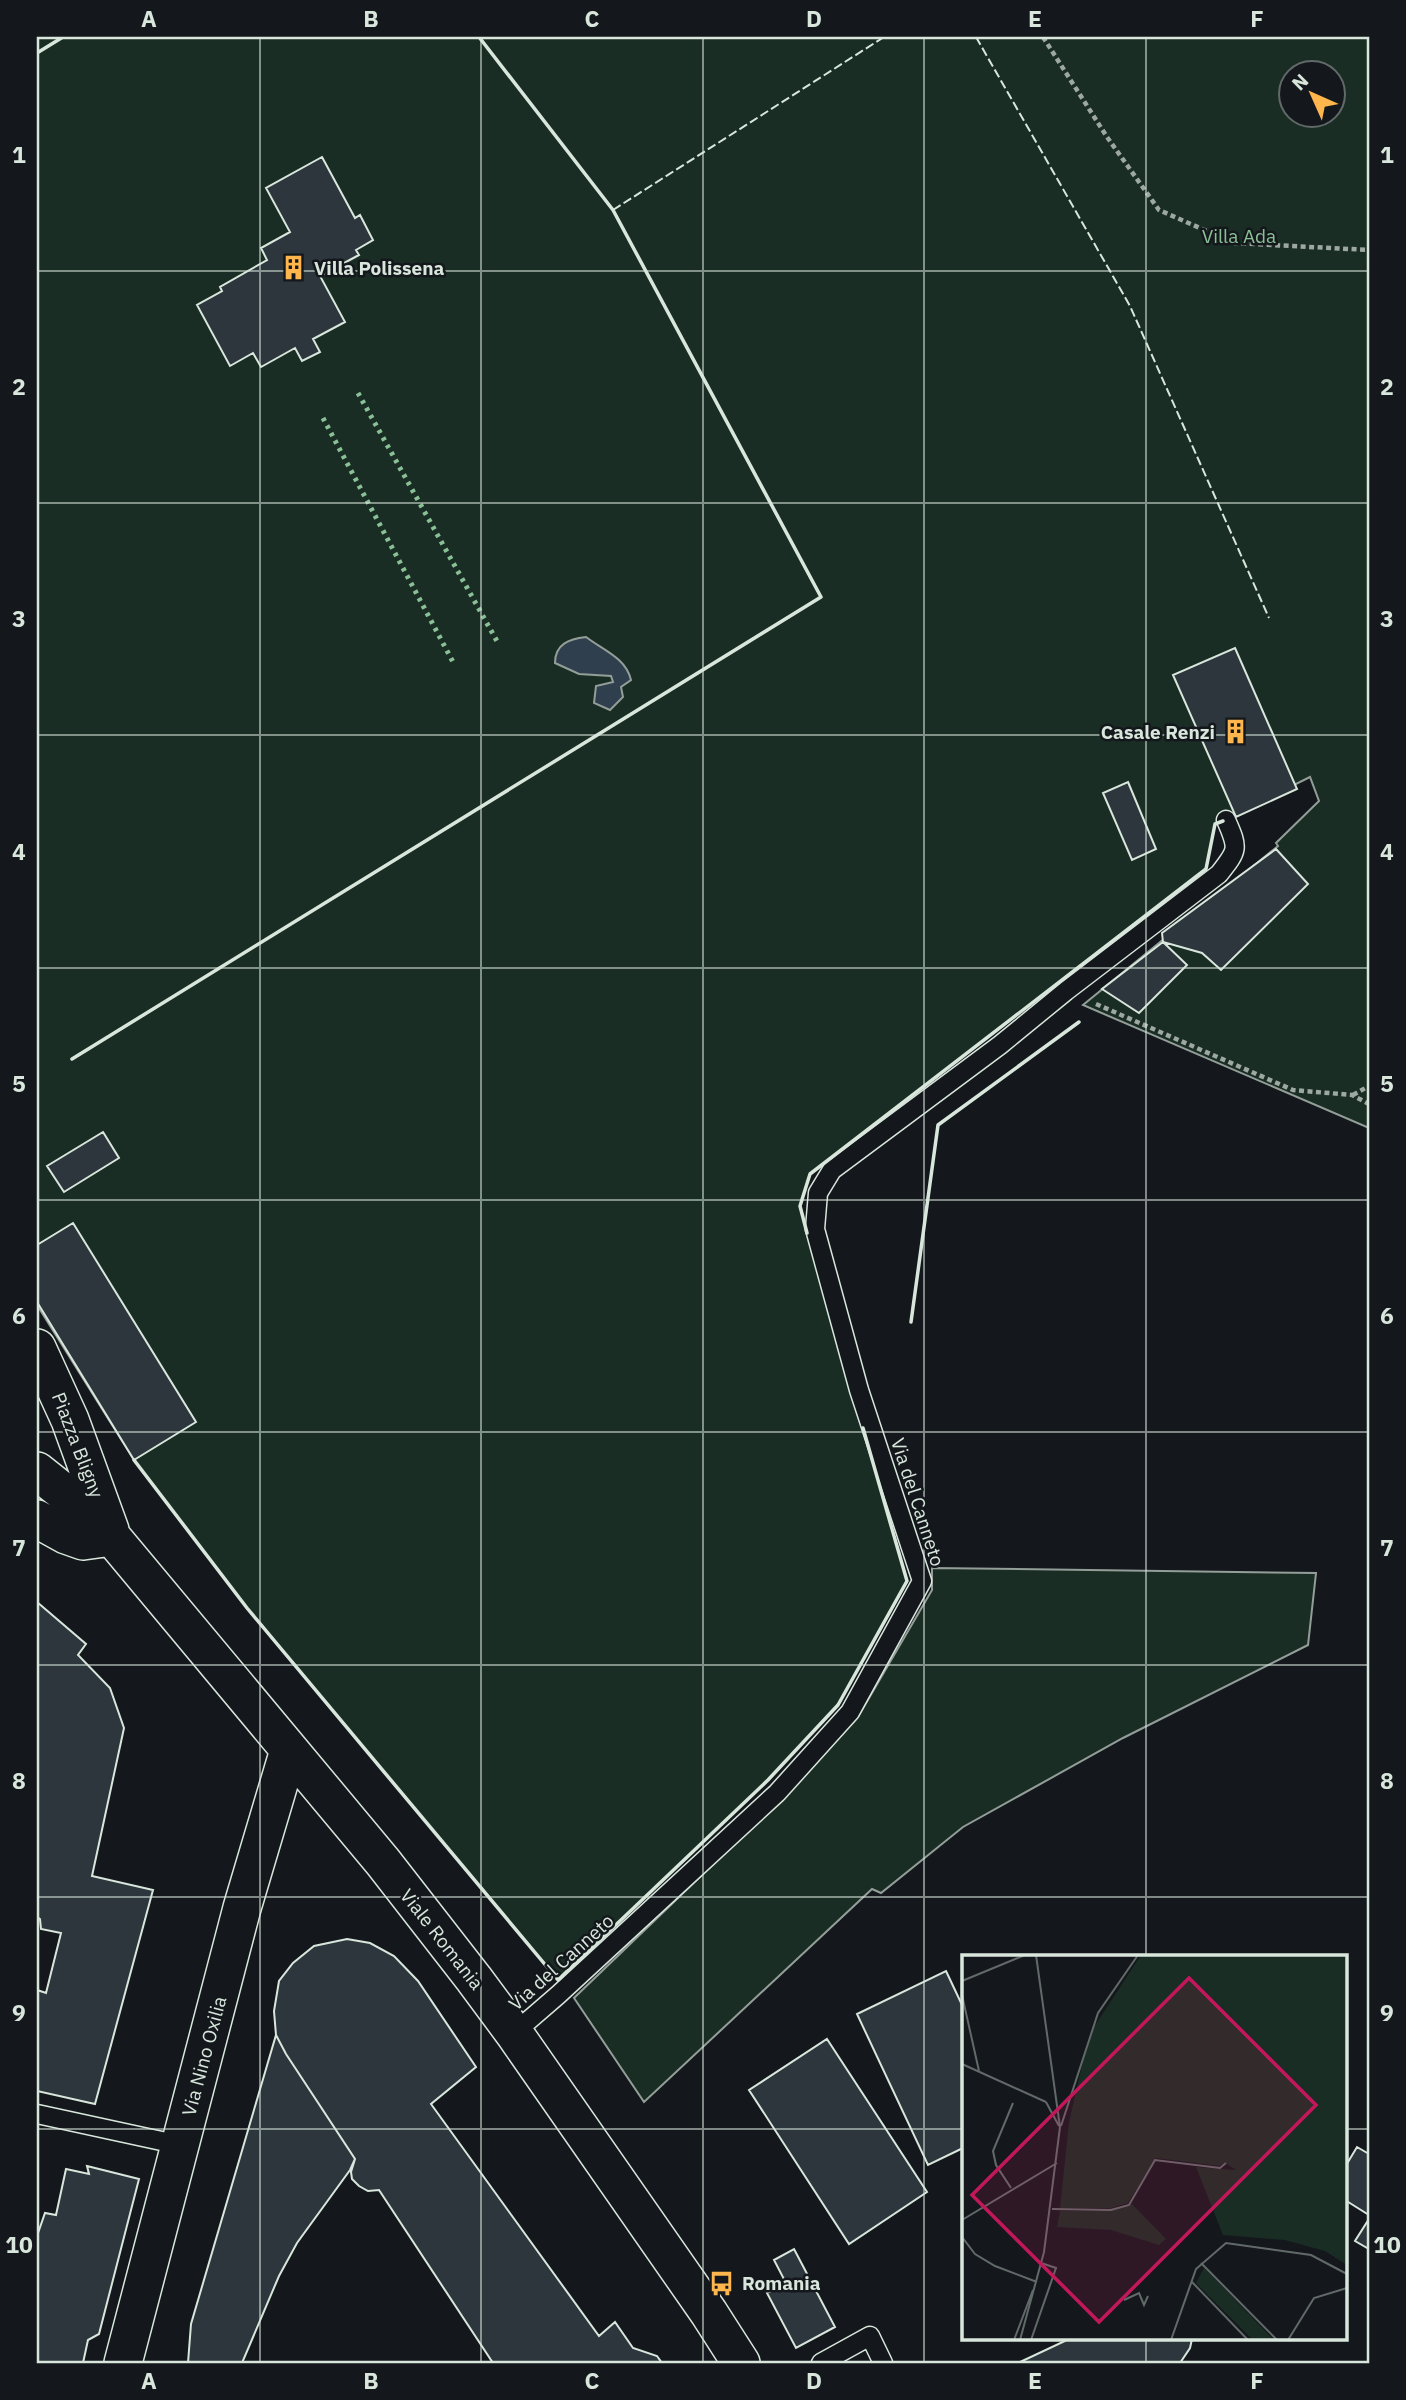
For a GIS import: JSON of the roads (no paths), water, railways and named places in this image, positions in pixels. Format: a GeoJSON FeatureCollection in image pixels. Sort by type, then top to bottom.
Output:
{"type":"FeatureCollection","features":[{"type":"Feature","properties":{"kind":"street","name":"Piazza Bligny"},"geometry":{"type":"LineString","coordinates":[[40,1360],[70,1420],[112,1537]]}},
{"type":"Feature","properties":{"kind":"street","name":"Piazza Bligny"},"geometry":{"type":"LineString","coordinates":[[37,1471],[71,1498],[112,1537]]}},
{"type":"Feature","properties":{"kind":"street"},"geometry":{"type":"LineString","coordinates":[[37,1519],[83,1541],[112,1537]]}},
{"type":"Feature","properties":{"kind":"street","name":"Viale Romania"},"geometry":{"type":"LineString","coordinates":[[112,1537],[383,1862],[514,2033],[741,2363]]}},
{"type":"Feature","properties":{"kind":"street","name":"Via Nino Oxilia"},"geometry":{"type":"LineString","coordinates":[[123,2363],[242,1908],[289,1750]]}},
{"type":"Feature","properties":{"kind":"lane","name":"Via del Canneto"},"geometry":{"type":"LineString","coordinates":[[514,2033],[787,1783],[850,1712],[922,1581],[859,1390],[815,1229],[818,1193],[832,1170],[1000,1045],[1219,874],[1235,854],[1234,838],[1226,820]]}},
{"type":"Feature","properties":{"kind":"lane"},"geometry":{"type":"LineString","coordinates":[[37,2114],[180,2146]]}},
{"type":"Feature","properties":{"kind":"lane"},"geometry":{"type":"LineString","coordinates":[[821,2363],[870,2336],[883,2363]]}},
{"type":"Feature","properties":{"kind":"water"},"geometry":{"type":"Polygon","coordinates":[[[586,637],[619,660],[631,680],[621,687],[623,697],[610,710],[594,703],[596,686],[613,682],[611,676],[579,674],[555,663],[560,647],[574,639],[586,637]]]}},
{"type":"Feature","properties":{"kind":"place","name":"Villa Polissena"},"geometry":{"type":"Point","coordinates":[294,268]}},
{"type":"Feature","properties":{"kind":"place","name":"Casale Renzi"},"geometry":{"type":"Point","coordinates":[1235,732]}},
{"type":"Feature","properties":{"kind":"place","name":"Romania"},"geometry":{"type":"Point","coordinates":[722,2283]}},
{"type":"Feature","properties":{"kind":"park label","name":"Villa Ada"},"geometry":{"type":"Point","coordinates":[1239,236]}}]}
